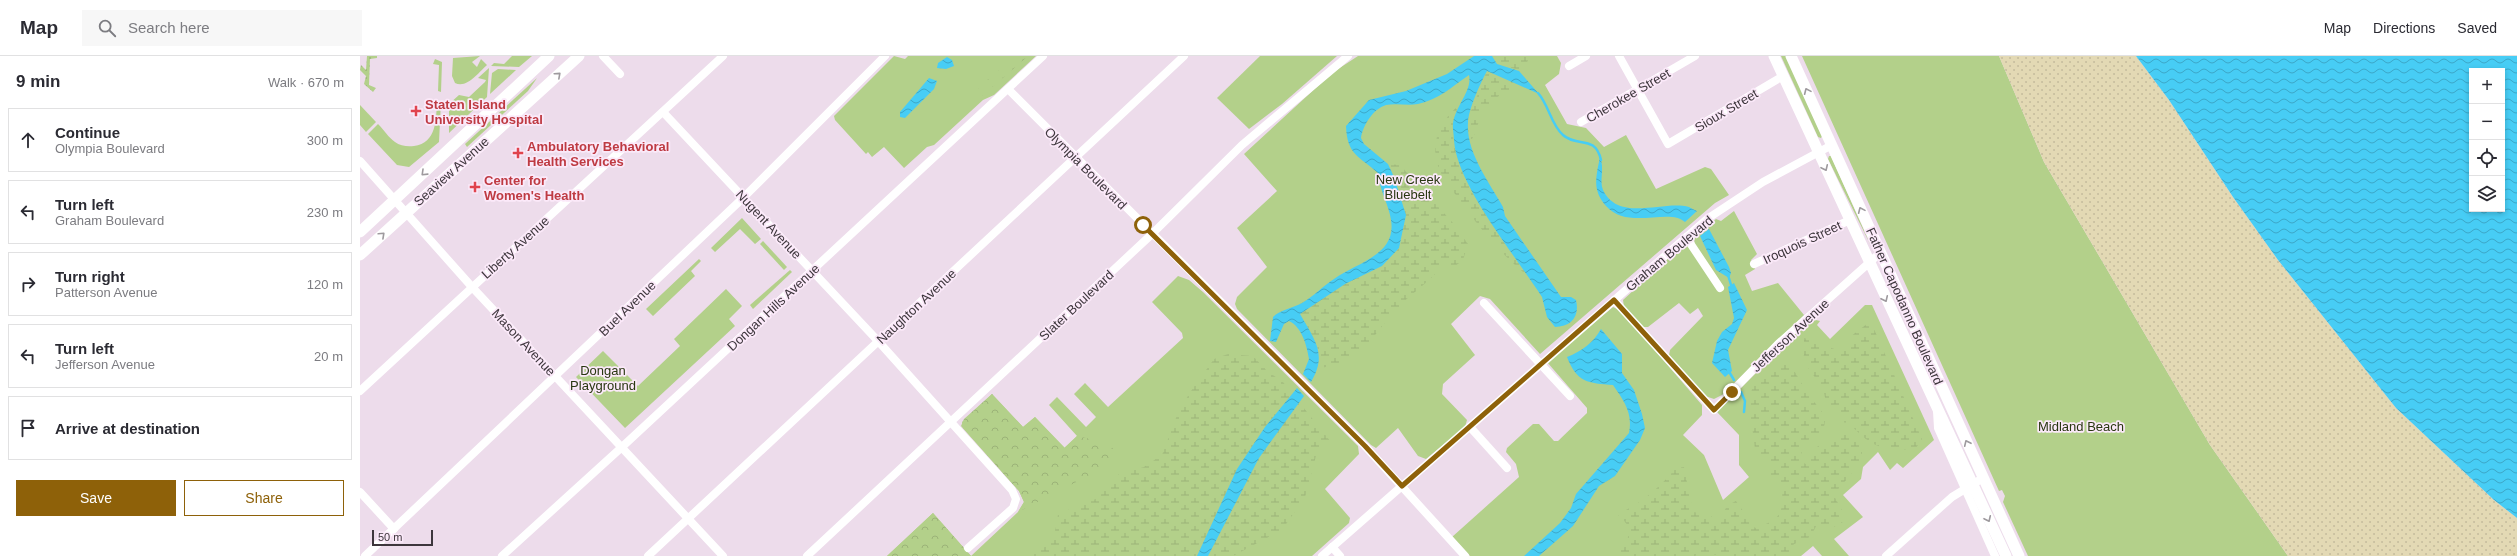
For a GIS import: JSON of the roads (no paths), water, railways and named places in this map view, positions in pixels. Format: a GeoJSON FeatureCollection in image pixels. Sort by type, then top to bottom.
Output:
{"type":"FeatureCollection","features":[{"type":"Feature","properties":{"kind":"main road","name":"Seaview Avenue"},"geometry":{"type":"LineString","coordinates":[[360,232],[549,56]]}},
{"type":"Feature","properties":{"kind":"main road","name":"Seaview Avenue"},"geometry":{"type":"LineString","coordinates":[[360,255],[579,56]]}},
{"type":"Feature","properties":{"kind":"main road","name":"Father Capodanno Boulevard"},"geometry":{"type":"LineString","coordinates":[[1774,56],[1937,410],[1968,486],[2006,556]]}},
{"type":"Feature","properties":{"kind":"main road","name":"Father Capodanno Boulevard"},"geometry":{"type":"LineString","coordinates":[[1792,56],[1880,253],[2019,556]]}},
{"type":"Feature","properties":{"kind":"street"},"geometry":{"type":"LineString","coordinates":[[603,56],[620,74]]}},
{"type":"Feature","properties":{"kind":"street","name":"Liberty Avenue"},"geometry":{"type":"LineString","coordinates":[[360,390],[723,56]]}},
{"type":"Feature","properties":{"kind":"street","name":"Buel Avenue"},"geometry":{"type":"LineString","coordinates":[[365,556],[744,197],[885,56]]}},
{"type":"Feature","properties":{"kind":"street","name":"Dongan Hills Avenue"},"geometry":{"type":"LineString","coordinates":[[502,556],[622,447],[1044,56]]}},
{"type":"Feature","properties":{"kind":"street","name":"Naughton Avenue"},"geometry":{"type":"LineString","coordinates":[[648,556],[1184,56]]}},
{"type":"Feature","properties":{"kind":"street","name":"Slater Boulevard"},"geometry":{"type":"LineString","coordinates":[[807,556],[1152,234],[1242,145],[1348,56]]}},
{"type":"Feature","properties":{"kind":"street"},"geometry":{"type":"LineString","coordinates":[[1569,66],[1586,56]]}},
{"type":"Feature","properties":{"kind":"street"},"geometry":{"type":"LineString","coordinates":[[1619,56],[1638,90]]}},
{"type":"Feature","properties":{"kind":"street","name":"Cherokee Street"},"geometry":{"type":"LineString","coordinates":[[1581,122],[1695,56]]}},
{"type":"Feature","properties":{"kind":"street","name":"Sioux Street"},"geometry":{"type":"LineString","coordinates":[[1638,90],[1668,144],[1783,76]]}},
{"type":"Feature","properties":{"kind":"street","name":"Olympia Boulevard"},"geometry":{"type":"LineString","coordinates":[[1008,89],[1075,158],[1365,446],[1465,556]]}},
{"type":"Feature","properties":{"kind":"street","name":"Nugent Avenue"},"geometry":{"type":"LineString","coordinates":[[663,112],[878,341],[1012,490],[1016,499],[1013,508],[968,548]]}},
{"type":"Feature","properties":{"kind":"street","name":"Graham Boulevard"},"geometry":{"type":"LineString","coordinates":[[1322,556],[1707,219],[1756,186],[1832,145]]}},
{"type":"Feature","properties":{"kind":"street","name":"Mason Avenue"},"geometry":{"type":"LineString","coordinates":[[360,160],[396,199],[405,214],[472,287],[724,556]]}},
{"type":"Feature","properties":{"kind":"street","name":"Iroquois Street"},"geometry":{"type":"LineString","coordinates":[[1754,264],[1850,220]]}},
{"type":"Feature","properties":{"kind":"street"},"geometry":{"type":"LineString","coordinates":[[1686,237],[1720,288]]}},
{"type":"Feature","properties":{"kind":"street","name":"Jefferson Avenue"},"geometry":{"type":"LineString","coordinates":[[1614,300],[1714,410],[1778,344],[1880,253]]}},
{"type":"Feature","properties":{"kind":"street"},"geometry":{"type":"LineString","coordinates":[[1869,263],[1886,266]]}},
{"type":"Feature","properties":{"kind":"street"},"geometry":{"type":"LineString","coordinates":[[1484,303],[1570,396]]}},
{"type":"Feature","properties":{"kind":"street"},"geometry":{"type":"LineString","coordinates":[[1470,427],[1507,468]]}},
{"type":"Feature","properties":{"kind":"street"},"geometry":{"type":"LineString","coordinates":[[1886,556],[1968,486],[1983,478]]}},
{"type":"Feature","properties":{"kind":"street","name":"Father Capodanno Boulevard"},"geometry":{"type":"LineString","coordinates":[[1968,486],[1995,556]]}},
{"type":"Feature","properties":{"kind":"street"},"geometry":{"type":"LineString","coordinates":[[360,492],[394,529]]}},
{"type":"Feature","properties":{"kind":"street"},"geometry":{"type":"LineString","coordinates":[[1332,547],[1340,556]]}},
{"type":"Feature","properties":{"kind":"water"},"geometry":{"type":"Polygon","coordinates":[[[1474,56],[1492,56],[1497,64],[1519,71],[1539,94],[1487,71],[1472,104],[1468,123],[1468,134],[1475,156],[1485,177],[1503,207],[1505,216],[1561,297],[1571,297],[1576,300],[1577,311],[1573,320],[1561,327],[1555,327],[1547,317],[1542,297],[1481,207],[1462,170],[1456,153],[1453,122],[1468,88],[1469,75],[1445,92],[1425,102],[1414,105],[1390,104],[1381,107],[1369,118],[1366,123],[1361,138],[1364,144],[1388,164],[1394,177],[1406,215],[1399,248],[1382,266],[1345,284],[1300,314],[1314,339],[1319,355],[1316,372],[1311,382],[1303,374],[1309,359],[1307,348],[1301,332],[1289,321],[1284,324],[1276,342],[1270,341],[1273,317],[1302,303],[1343,273],[1373,257],[1388,242],[1391,232],[1390,214],[1378,173],[1355,154],[1349,143],[1346,126],[1369,100],[1406,91],[1447,74],[1474,56]]]}},
{"type":"Feature","properties":{"kind":"water"},"geometry":{"type":"Polygon","coordinates":[[[2136,56],[2517,56],[2517,518],[2494,500],[2396,408],[2278,260],[2233,197],[2169,100],[2136,56]]]}},
{"type":"Feature","properties":{"kind":"water"},"geometry":{"type":"Polygon","coordinates":[[[947,57],[952,60],[954,66],[946,69],[937,68],[938,63],[947,57]]]}},
{"type":"Feature","properties":{"kind":"water"},"geometry":{"type":"Polygon","coordinates":[[[929,78],[937,81],[934,89],[905,118],[900,117],[900,112],[929,78]]]}},
{"type":"Feature","properties":{"kind":"water"},"geometry":{"type":"Polygon","coordinates":[[[1600,157],[1603,190],[1610,200],[1620,206],[1642,208],[1678,206],[1689,207],[1697,211],[1685,222],[1678,218],[1636,218],[1625,217],[1615,213],[1606,206],[1597,189],[1596,177],[1600,157]]]}},
{"type":"Feature","properties":{"kind":"water"},"geometry":{"type":"Polygon","coordinates":[[[1709,229],[1729,267],[1731,273],[1729,278],[1716,270],[1700,236],[1709,229]]]}},
{"type":"Feature","properties":{"kind":"water"},"geometry":{"type":"Polygon","coordinates":[[[1734,283],[1747,310],[1728,350],[1732,371],[1725,377],[1712,363],[1717,341],[1722,332],[1732,324],[1734,318],[1728,287],[1734,283]]]}},
{"type":"Feature","properties":{"kind":"water"},"geometry":{"type":"Polygon","coordinates":[[[1601,329],[1622,354],[1622,373],[1634,390],[1645,428],[1640,440],[1615,476],[1599,486],[1573,526],[1539,556],[1524,556],[1560,523],[1571,508],[1576,494],[1629,433],[1629,413],[1613,385],[1590,382],[1579,377],[1571,366],[1567,357],[1587,346],[1601,329]]]}},
{"type":"Feature","properties":{"kind":"water"},"geometry":{"type":"Polygon","coordinates":[[[1297,388],[1304,396],[1259,458],[1208,556],[1197,556],[1237,469],[1265,427],[1297,388]]]}},
{"type":"Feature","properties":{"kind":"waterway"},"geometry":{"type":"LineString","coordinates":[[1538,93],[1545,103],[1559,131],[1568,139],[1590,144],[1598,152],[1601,160]]}},
{"type":"Feature","properties":{"kind":"waterway"},"geometry":{"type":"LineString","coordinates":[[1728,275],[1732,288]]}},
{"type":"Feature","properties":{"kind":"waterway"},"geometry":{"type":"LineString","coordinates":[[1728,370],[1734,380]]}},
{"type":"Feature","properties":{"kind":"waterway"},"geometry":{"type":"LineString","coordinates":[[1741,392],[1745,401],[1744,412]]}},
{"type":"Feature","properties":{"kind":"place","name":"Staten Island University Hospital"},"geometry":{"type":"Point","coordinates":[416,111]}},
{"type":"Feature","properties":{"kind":"place","name":"Ambulatory Behavioral Health Services"},"geometry":{"type":"Point","coordinates":[518,153]}},
{"type":"Feature","properties":{"kind":"place","name":"Center for Women's Health"},"geometry":{"type":"Point","coordinates":[475,187]}},
{"type":"Feature","properties":{"kind":"park label","name":"New Creek Bluebelt"},"geometry":{"type":"Point","coordinates":[1408,186]}},
{"type":"Feature","properties":{"kind":"park label","name":"Dongan Playground"},"geometry":{"type":"Point","coordinates":[603,378]}},
{"type":"Feature","properties":{"kind":"park label","name":"Midland Beach"},"geometry":{"type":"Point","coordinates":[2081,426]}}]}
